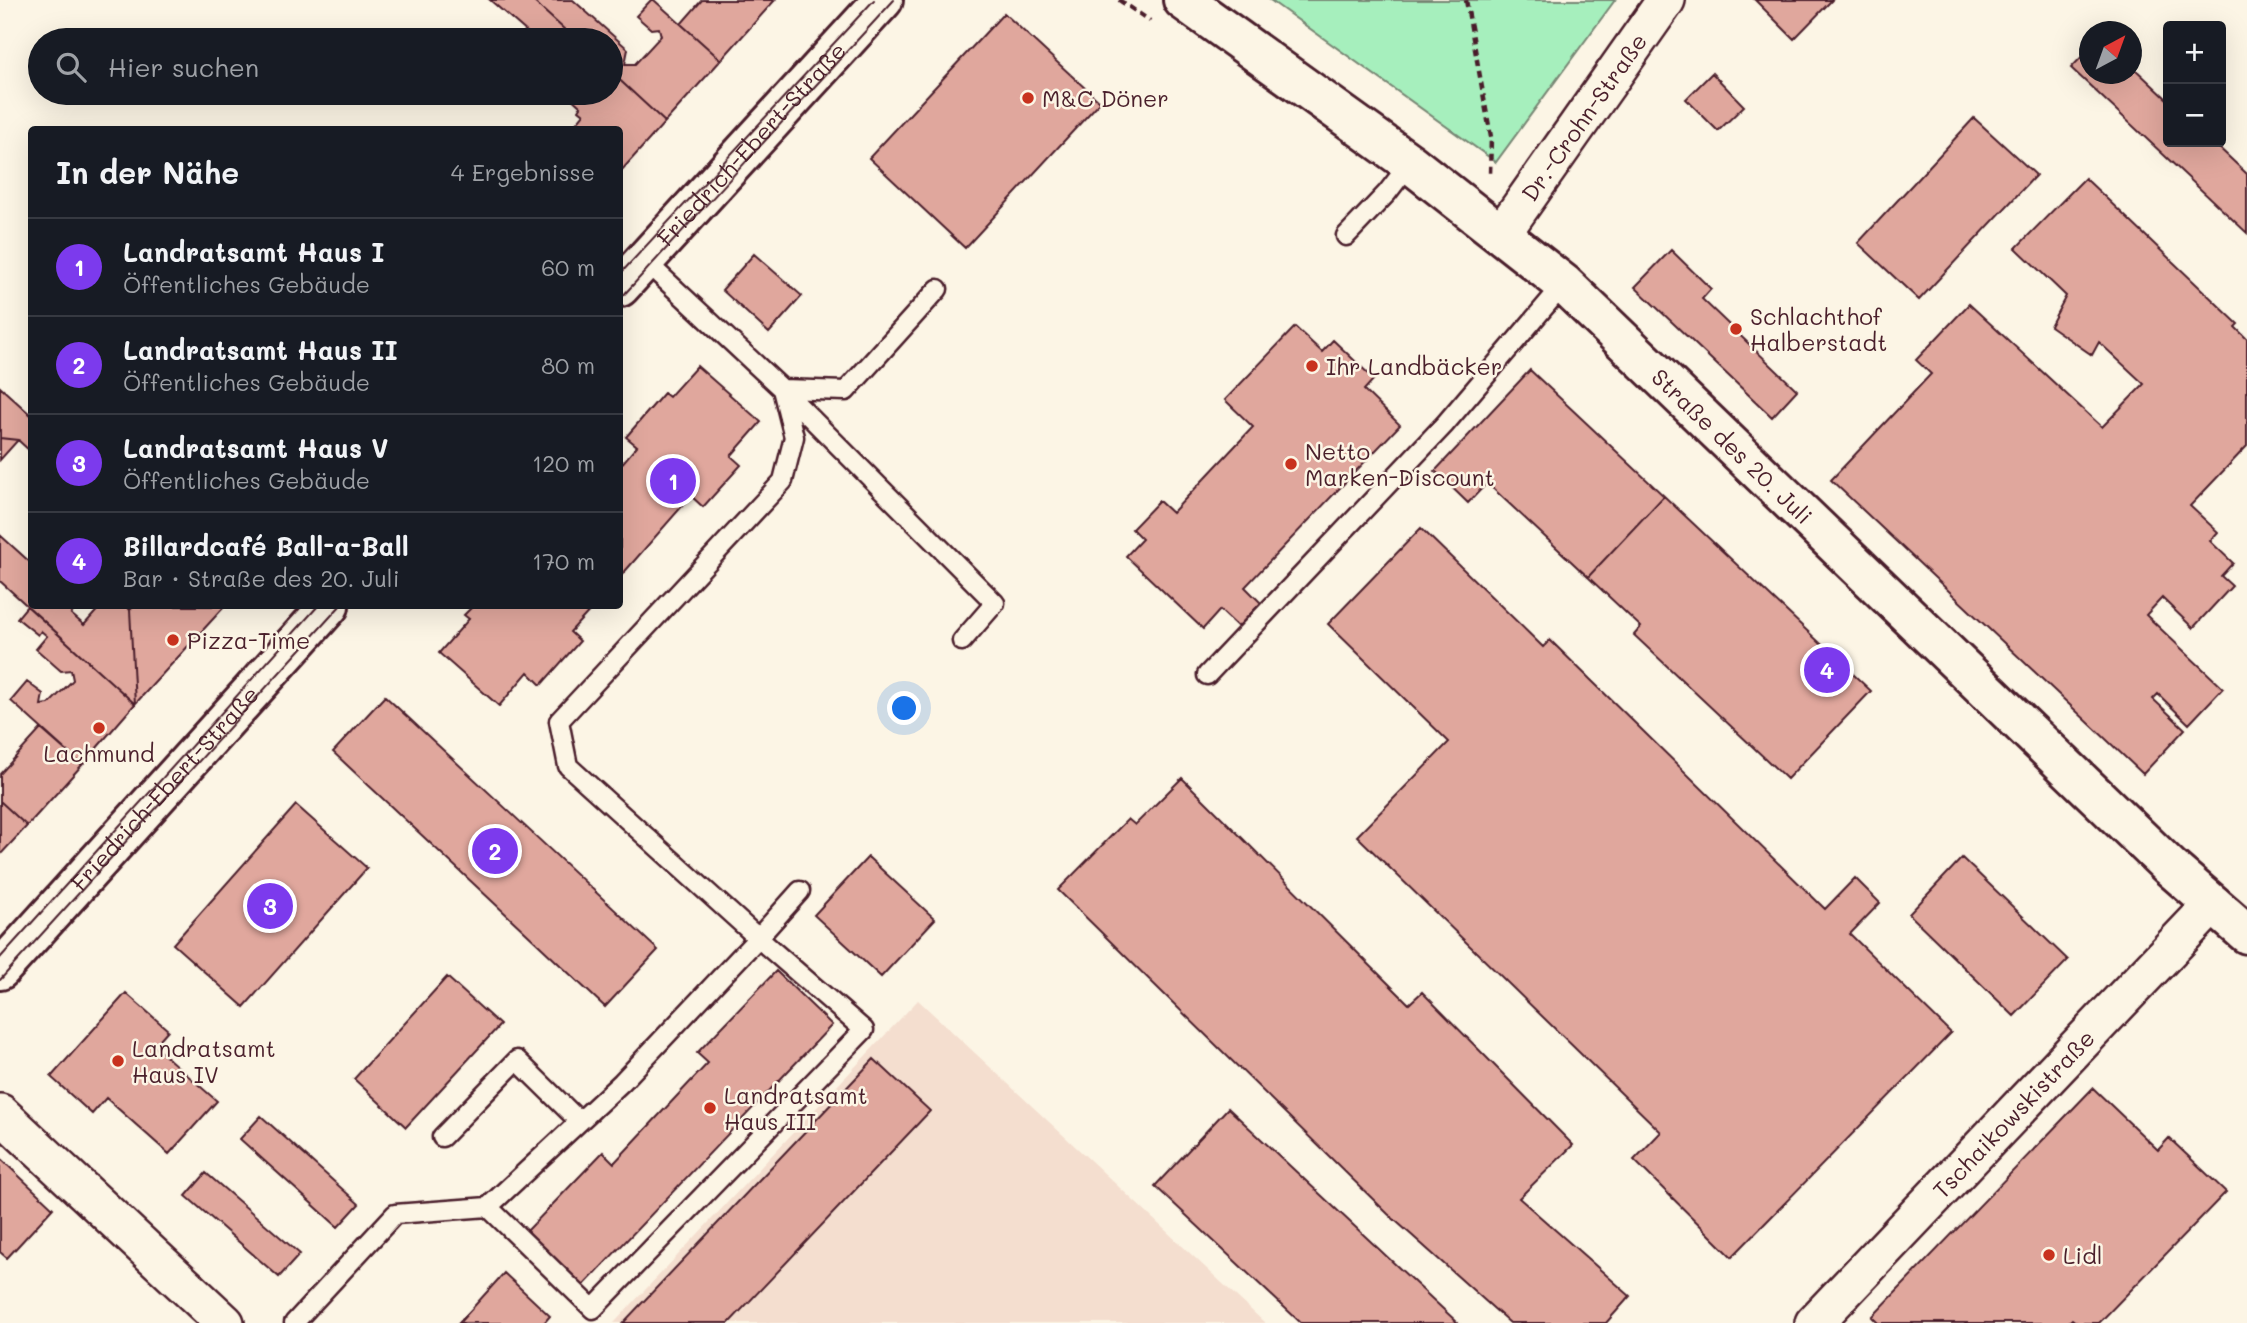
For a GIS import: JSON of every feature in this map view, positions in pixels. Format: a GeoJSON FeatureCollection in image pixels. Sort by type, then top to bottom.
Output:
{"type":"FeatureCollection","features":[{"type":"Feature","properties":{"kind":"street","name":"Friedrich-Ebert-Straße"},"geometry":{"type":"LineString","coordinates":[[632,273],[883,0]]}},
{"type":"Feature","properties":{"kind":"street","name":"Straße des 20. Juli"},"geometry":{"type":"LineString","coordinates":[[1183,0],[1410,163],[1564,284],[2170,867],[2247,934]]}},
{"type":"Feature","properties":{"kind":"street","name":"Dr.-Crohn-Straße"},"geometry":{"type":"LineString","coordinates":[[1502,233],[1666,0]]}},
{"type":"Feature","properties":{"kind":"street","name":"Friedrich-Ebert-Straße"},"geometry":{"type":"LineString","coordinates":[[0,970],[326,609]]}},
{"type":"Feature","properties":{"kind":"street","name":"Tschaikowskistraße"},"geometry":{"type":"LineString","coordinates":[[1816,1322],[2213,904]]}},
{"type":"Feature","properties":{"kind":"street"},"geometry":{"type":"LineString","coordinates":[[0,1113],[225,1323]]}},
{"type":"Feature","properties":{"kind":"lane"},"geometry":{"type":"LineString","coordinates":[[1346,236],[1387,193],[1410,163]]}},
{"type":"Feature","properties":{"kind":"lane"},"geometry":{"type":"LineString","coordinates":[[632,273],[782,389],[995,603],[962,640]]}},
{"type":"Feature","properties":{"kind":"lane"},"geometry":{"type":"LineString","coordinates":[[1207,675],[1446,424],[1564,284]]}},
{"type":"Feature","properties":{"kind":"lane"},"geometry":{"type":"LineString","coordinates":[[782,389],[846,391],[938,289]]}},
{"type":"Feature","properties":{"kind":"lane"},"geometry":{"type":"LineString","coordinates":[[488,1207],[593,1309],[864,1030],[568,766],[559,721],[783,481],[794,437],[782,389]]}},
{"type":"Feature","properties":{"kind":"lane"},"geometry":{"type":"LineString","coordinates":[[294,1323],[395,1214],[488,1207],[622,1082],[800,891]]}},
{"type":"Feature","properties":{"kind":"lane"},"geometry":{"type":"LineString","coordinates":[[442,1138],[517,1060],[579,1121]]}},
{"type":"Feature","properties":{"kind":"path"},"geometry":{"type":"LineString","coordinates":[[1466,0],[1490,137],[1490,175]]}},
{"type":"Feature","properties":{"kind":"shaded area"},"geometry":{"type":"Polygon","coordinates":[[[918,1000],[1265,1323],[614,1323],[918,1000]]]}},
{"type":"Feature","properties":{"kind":"green space"},"geometry":{"type":"Polygon","coordinates":[[[1270,0],[1615,0],[1496,162],[1270,0]]]}},
{"type":"Feature","properties":{"kind":"building"},"geometry":{"type":"Polygon","coordinates":[[[490,0],[532,0],[563,28],[522,28],[490,0]]]}},
{"type":"Feature","properties":{"kind":"building"},"geometry":{"type":"Polygon","coordinates":[[[532,0],[573,0],[604,28],[563,28],[532,0]]]}},
{"type":"Feature","properties":{"kind":"building"},"geometry":{"type":"Polygon","coordinates":[[[651,0],[721,60],[665,122],[623,83],[623,45],[628,49],[625,64],[635,64],[661,36],[659,28],[651,29],[636,16],[651,0]]]}},
{"type":"Feature","properties":{"kind":"building"},"geometry":{"type":"Polygon","coordinates":[[[702,0],[775,0],[721,60],[681,24],[702,0]]]}},
{"type":"Feature","properties":{"kind":"building"},"geometry":{"type":"Polygon","coordinates":[[[1755,0],[1832,0],[1794,39],[1755,0]]]}},
{"type":"Feature","properties":{"kind":"building"},"geometry":{"type":"Polygon","coordinates":[[[1004,13],[1100,102],[965,248],[869,158],[1004,13]]]}},
{"type":"Feature","properties":{"kind":"building"},"geometry":{"type":"Polygon","coordinates":[[[2079,60],[2079,76],[2071,68],[2079,60]]]}},
{"type":"Feature","properties":{"kind":"building"},"geometry":{"type":"Polygon","coordinates":[[[1712,73],[1744,106],[1718,131],[1686,99],[1712,73]]]}},
{"type":"Feature","properties":{"kind":"building"},"geometry":{"type":"Polygon","coordinates":[[[2142,75],[2163,95],[2163,147],[2218,147],[2247,174],[2247,233],[2088,84],[2142,84],[2142,75]]]}},
{"type":"Feature","properties":{"kind":"building"},"geometry":{"type":"Polygon","coordinates":[[[623,83],[665,122],[623,169],[623,126],[574,126],[584,114],[579,110],[581,107],[579,105],[623,105],[623,83]]]}},
{"type":"Feature","properties":{"kind":"building"},"geometry":{"type":"Polygon","coordinates":[[[1974,118],[2036,175],[1919,300],[1858,243],[1974,118]]]}},
{"type":"Feature","properties":{"kind":"building"},"geometry":{"type":"Polygon","coordinates":[[[2085,178],[2238,324],[2235,327],[2247,339],[2247,446],[2190,506],[2218,532],[2210,541],[2233,563],[2221,576],[2232,586],[2193,628],[2162,598],[2146,615],[2223,688],[2189,724],[2158,694],[2153,699],[2185,729],[2143,774],[1831,480],[1931,374],[1916,360],[1969,304],[2102,427],[2144,384],[2099,342],[2092,355],[2050,326],[2066,296],[2016,248],[2085,178]]]}},
{"type":"Feature","properties":{"kind":"building"},"geometry":{"type":"Polygon","coordinates":[[[1671,250],[1711,289],[1702,299],[1797,390],[1772,417],[1635,287],[1671,250]]]}},
{"type":"Feature","properties":{"kind":"building"},"geometry":{"type":"Polygon","coordinates":[[[754,254],[802,296],[769,333],[722,290],[754,254]]]}},
{"type":"Feature","properties":{"kind":"building","name":"Netto Marken-Discount"},"geometry":{"type":"Polygon","coordinates":[[[1295,327],[1322,352],[1333,340],[1374,379],[1364,390],[1400,425],[1245,587],[1261,603],[1238,627],[1220,610],[1203,629],[1126,556],[1142,539],[1132,529],[1159,501],[1172,513],[1253,427],[1225,400],[1295,327]]]}},
{"type":"Feature","properties":{"kind":"building"},"geometry":{"type":"Polygon","coordinates":[[[697,366],[761,422],[731,456],[741,465],[703,507],[691,496],[623,574],[623,462],[637,446],[626,437],[664,393],[669,397],[697,366]]]}},
{"type":"Feature","properties":{"kind":"building"},"geometry":{"type":"Polygon","coordinates":[[[1530,370],[1664,496],[1588,577],[1487,483],[1468,503],[1435,471],[1530,370]]]}},
{"type":"Feature","properties":{"kind":"building"},"geometry":{"type":"Polygon","coordinates":[[[0,387],[28,412],[28,449],[18,440],[0,438],[0,387]]]}},
{"type":"Feature","properties":{"kind":"building"},"geometry":{"type":"Polygon","coordinates":[[[0,438],[18,440],[0,460],[0,438]]]}},
{"type":"Feature","properties":{"kind":"building"},"geometry":{"type":"Polygon","coordinates":[[[1664,496],[1871,691],[1787,779],[1634,635],[1641,627],[1588,577],[1664,496]]]}},
{"type":"Feature","properties":{"kind":"building"},"geometry":{"type":"Polygon","coordinates":[[[1421,528],[1543,647],[1550,640],[1825,909],[1855,878],[1880,903],[1850,934],[1951,1033],[1732,1257],[1634,1160],[1661,1132],[1357,836],[1449,742],[1328,624],[1421,528]]]}},
{"type":"Feature","properties":{"kind":"building"},"geometry":{"type":"Polygon","coordinates":[[[0,535],[28,560],[28,607],[0,581],[0,535]]]}},
{"type":"Feature","properties":{"kind":"building"},"geometry":{"type":"Polygon","coordinates":[[[27,606],[135,704],[82,765],[11,701],[27,682],[43,694],[41,705],[49,704],[73,680],[71,670],[61,671],[36,649],[47,636],[41,631],[38,635],[17,618],[27,606]]]}},
{"type":"Feature","properties":{"kind":"building"},"geometry":{"type":"Polygon","coordinates":[[[31,609],[75,609],[71,614],[84,625],[98,609],[129,609],[135,704],[31,609]]]}},
{"type":"Feature","properties":{"kind":"building"},"geometry":{"type":"Polygon","coordinates":[[[222,609],[135,704],[130,610],[222,609]]]}},
{"type":"Feature","properties":{"kind":"building"},"geometry":{"type":"Polygon","coordinates":[[[470,609],[591,609],[570,632],[580,641],[541,685],[528,672],[499,706],[439,653],[469,619],[464,615],[470,609]]]}},
{"type":"Feature","properties":{"kind":"building"},"geometry":{"type":"Polygon","coordinates":[[[385,696],[658,950],[605,1007],[333,752],[385,696]]]}},
{"type":"Feature","properties":{"kind":"building"},"geometry":{"type":"Polygon","coordinates":[[[41,729],[82,765],[27,826],[0,801],[0,774],[41,729]]]}},
{"type":"Feature","properties":{"kind":"building"},"geometry":{"type":"Polygon","coordinates":[[[1182,778],[1409,1004],[1422,992],[1573,1145],[1519,1198],[1630,1296],[1606,1323],[1510,1323],[1388,1214],[1058,890],[1128,819],[1135,825],[1182,778]]]}},
{"type":"Feature","properties":{"kind":"building"},"geometry":{"type":"Polygon","coordinates":[[[0,801],[27,826],[0,855],[0,801]]]}},
{"type":"Feature","properties":{"kind":"building"},"geometry":{"type":"Polygon","coordinates":[[[296,805],[367,868],[244,1007],[173,944],[296,805]]]}},
{"type":"Feature","properties":{"kind":"building"},"geometry":{"type":"Polygon","coordinates":[[[868,857],[935,919],[881,977],[814,915],[868,857]]]}},
{"type":"Feature","properties":{"kind":"building"},"geometry":{"type":"Polygon","coordinates":[[[1962,858],[2068,960],[2014,1016],[1909,914],[1962,858]]]}},
{"type":"Feature","properties":{"kind":"building","name":"Landratsamt Haus III"},"geometry":{"type":"Polygon","coordinates":[[[776,971],[832,1025],[583,1286],[526,1232],[603,1152],[614,1163],[708,1063],[697,1053],[776,971]]]}},
{"type":"Feature","properties":{"kind":"building"},"geometry":{"type":"Polygon","coordinates":[[[447,977],[500,1025],[406,1127],[354,1079],[447,977]]]}},
{"type":"Feature","properties":{"kind":"building","name":"Landratsamt Haus IV"},"geometry":{"type":"Polygon","coordinates":[[[126,993],[168,1030],[154,1046],[217,1101],[169,1154],[106,1098],[92,1114],[51,1077],[126,993]]]}},
{"type":"Feature","properties":{"kind":"building"},"geometry":{"type":"Polygon","coordinates":[[[874,1059],[930,1111],[729,1323],[623,1323],[874,1059]]]}},
{"type":"Feature","properties":{"kind":"building","name":"Lidl"},"geometry":{"type":"Polygon","coordinates":[[[2093,1088],[2158,1150],[2169,1138],[2226,1192],[2099,1323],[2077,1323],[2072,1319],[2068,1323],[1878,1323],[1872,1317],[2093,1088]]]}},
{"type":"Feature","properties":{"kind":"building"},"geometry":{"type":"Polygon","coordinates":[[[1228,1108],[1458,1323],[1301,1323],[1155,1186],[1228,1108]]]}},
{"type":"Feature","properties":{"kind":"building"},"geometry":{"type":"Polygon","coordinates":[[[261,1116],[359,1204],[338,1227],[240,1139],[261,1116]]]}},
{"type":"Feature","properties":{"kind":"building"},"geometry":{"type":"Polygon","coordinates":[[[0,1158],[53,1208],[7,1258],[0,1252],[0,1158]]]}},
{"type":"Feature","properties":{"kind":"building"},"geometry":{"type":"Polygon","coordinates":[[[206,1173],[300,1254],[279,1277],[186,1196],[206,1173]]]}},
{"type":"Feature","properties":{"kind":"building"},"geometry":{"type":"Polygon","coordinates":[[[504,1273],[550,1316],[544,1323],[459,1323],[504,1273]]]}},
{"type":"Feature","properties":{"kind":"tram line"},"geometry":{"type":"LineString","coordinates":[[623,271],[874,0]]}},
{"type":"Feature","properties":{"kind":"tram line"},"geometry":{"type":"LineString","coordinates":[[623,296],[894,0]]}},
{"type":"Feature","properties":{"kind":"tram line"},"geometry":{"type":"LineString","coordinates":[[0,958],[315,609]]}},
{"type":"Feature","properties":{"kind":"tram line"},"geometry":{"type":"LineString","coordinates":[[0,980],[337,609]]}},
{"type":"Feature","properties":{"kind":"place","name":"M&C Döner"},"geometry":{"type":"Point","coordinates":[1028,98]}},
{"type":"Feature","properties":{"kind":"place","name":"Schlachthof Halberstadt"},"geometry":{"type":"Point","coordinates":[1736,329]}},
{"type":"Feature","properties":{"kind":"place","name":"Ihr Landbäcker"},"geometry":{"type":"Point","coordinates":[1312,366]}},
{"type":"Feature","properties":{"kind":"place","name":"Netto Marken-Discount"},"geometry":{"type":"Point","coordinates":[1291,464]}},
{"type":"Feature","properties":{"kind":"place","name":"Landratsamt Haus I"},"geometry":{"type":"Point","coordinates":[673,481]}},
{"type":"Feature","properties":{"kind":"place","name":"Pizza-Time"},"geometry":{"type":"Point","coordinates":[173,640]}},
{"type":"Feature","properties":{"kind":"place","name":"Billardcafé Ball-a-Ball"},"geometry":{"type":"Point","coordinates":[1827,670]}},
{"type":"Feature","properties":{"kind":"place","name":"Lachmund"},"geometry":{"type":"Point","coordinates":[99,728]}},
{"type":"Feature","properties":{"kind":"place","name":"Landratsamt Haus II"},"geometry":{"type":"Point","coordinates":[495,851]}},
{"type":"Feature","properties":{"kind":"place","name":"Landratsamt Haus V"},"geometry":{"type":"Point","coordinates":[270,906]}},
{"type":"Feature","properties":{"kind":"place","name":"Landratsamt Haus IV"},"geometry":{"type":"Point","coordinates":[118,1061]}},
{"type":"Feature","properties":{"kind":"place","name":"Landratsamt Haus III"},"geometry":{"type":"Point","coordinates":[710,1108]}},
{"type":"Feature","properties":{"kind":"place","name":"Lidl"},"geometry":{"type":"Point","coordinates":[2049,1255]}}]}
